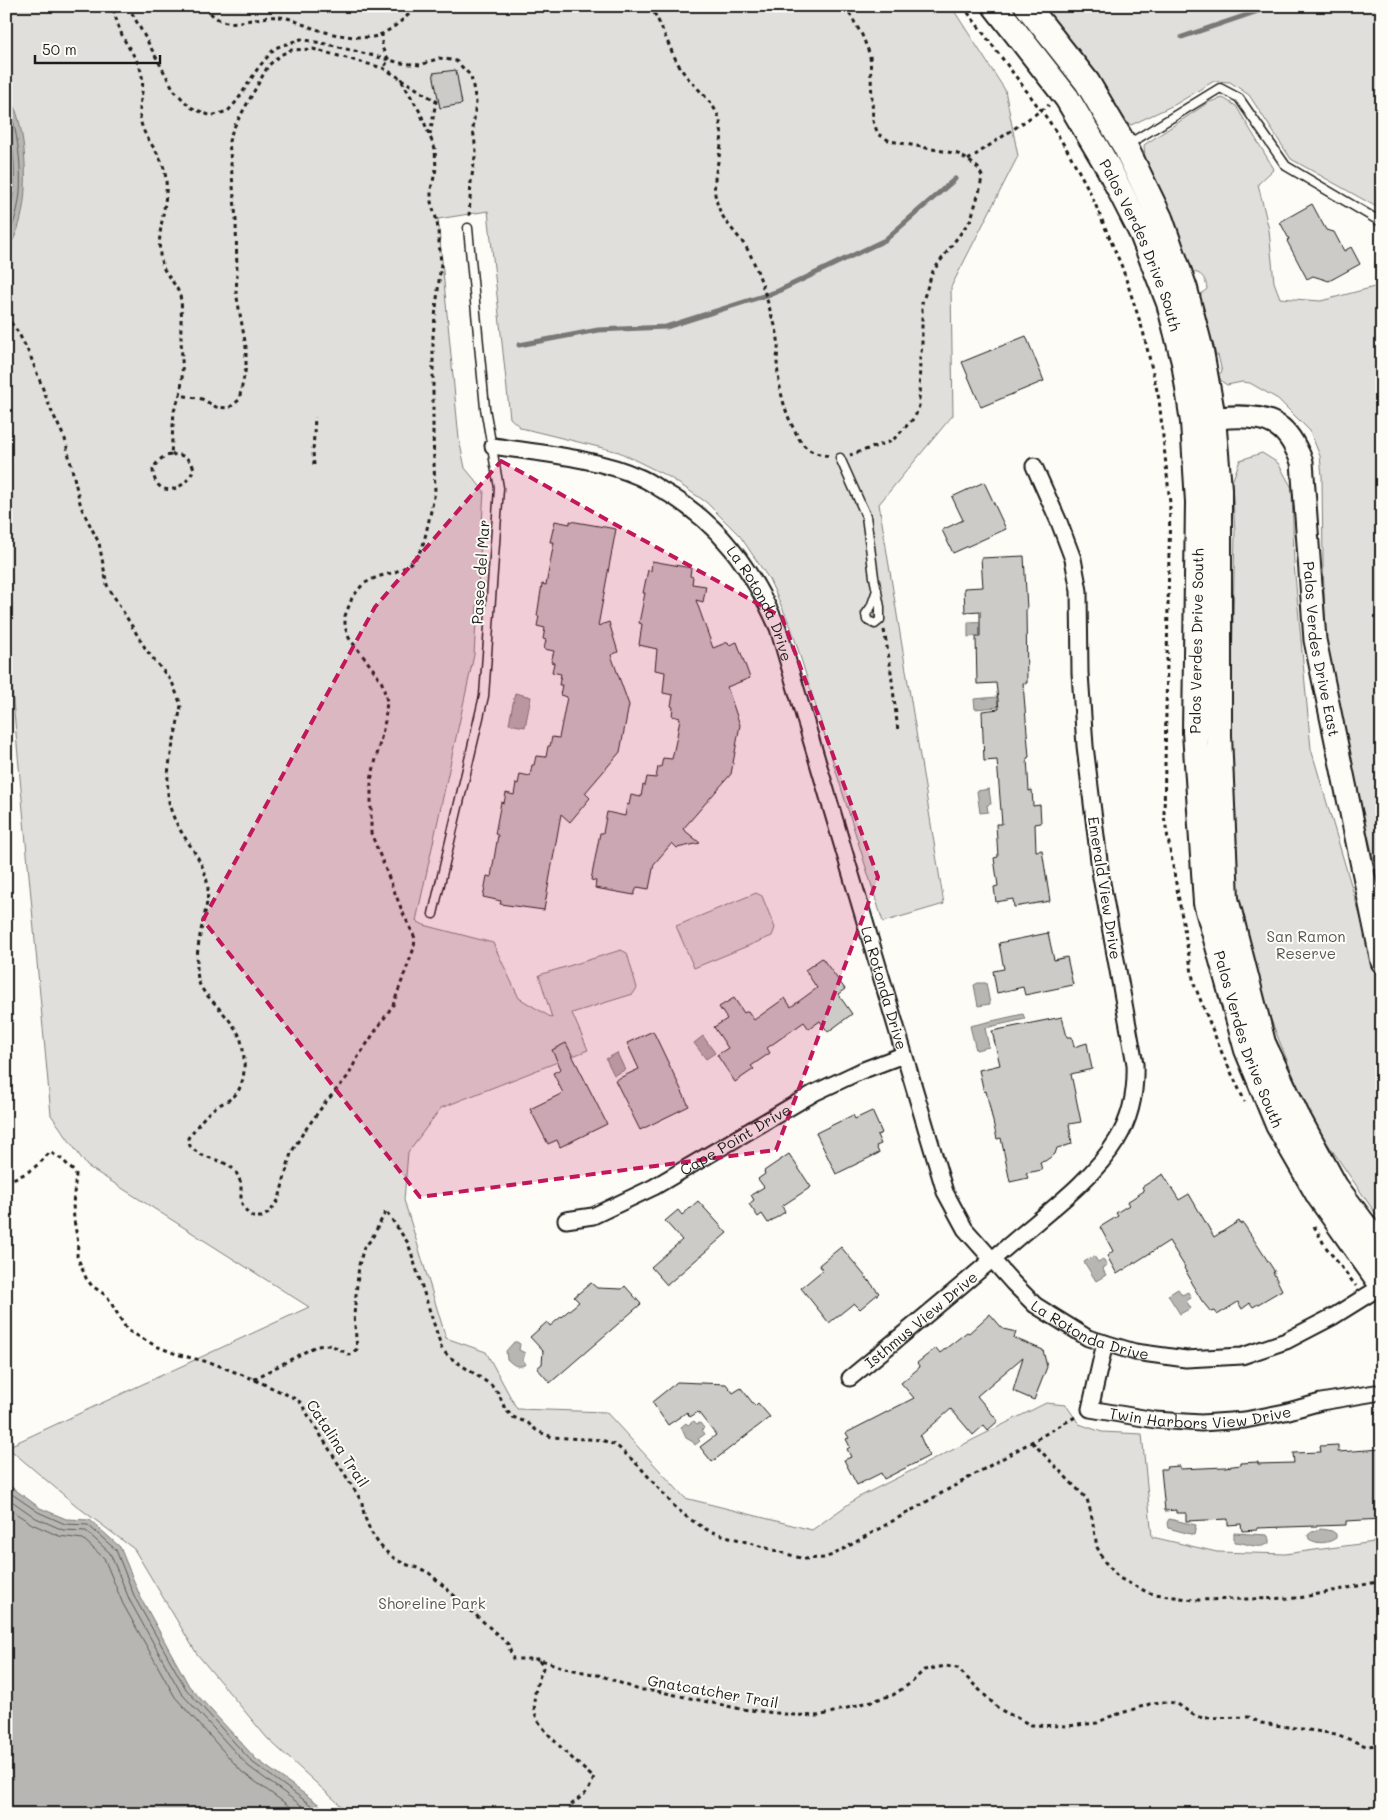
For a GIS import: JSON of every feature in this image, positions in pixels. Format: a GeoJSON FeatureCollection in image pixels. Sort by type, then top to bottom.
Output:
{"type":"FeatureCollection","features":[{"type":"Feature","properties":{"kind":"main road","name":"Palos Verdes Drive South"},"geometry":{"type":"LineString","coordinates":[[995,6],[1067,98],[1108,167],[1142,234],[1169,303],[1184,362],[1203,420],[1218,489],[1219,735],[1226,899],[1263,1043],[1297,1116],[1335,1186],[1382,1249]]}},
{"type":"Feature","properties":{"kind":"main road","name":"Palos Verdes Drive South"},"geometry":{"type":"LineString","coordinates":[[1027,6],[1087,82],[1125,146],[1160,218],[1185,289],[1201,352],[1203,420],[1198,502],[1194,732],[1206,903],[1247,1050],[1278,1125],[1376,1290]]}},
{"type":"Feature","properties":{"kind":"street","name":"Palos Verdes Drive East"},"geometry":{"type":"LineString","coordinates":[[1203,420],[1250,418],[1269,422],[1286,433],[1295,446],[1302,462],[1315,640],[1382,962]]}},
{"type":"Feature","properties":{"kind":"street","name":"La Rotonda Drive"},"geometry":{"type":"LineString","coordinates":[[493,446],[565,457],[612,468],[639,477],[689,507],[731,546],[746,567],[762,594],[778,628],[903,1055],[946,1192],[965,1230],[1035,1305],[1088,1338],[1135,1352],[1186,1359],[1242,1356],[1286,1341],[1334,1316],[1376,1290]]}},
{"type":"Feature","properties":{"kind":"street","name":"Emerald View Drive"},"geometry":{"type":"LineString","coordinates":[[992,1260],[1062,1200],[1100,1162],[1117,1141],[1126,1123],[1136,1085],[1135,1064],[1128,1021],[1101,877],[1085,746],[1080,673],[1079,591],[1073,558],[1034,466]]}},
{"type":"Feature","properties":{"kind":"street","name":"Cape Point Drive"},"geometry":{"type":"LineString","coordinates":[[566,1220],[592,1216],[654,1187],[814,1092],[903,1055]]}},
{"type":"Feature","properties":{"kind":"street","name":"Isthmus View Drive"},"geometry":{"type":"LineString","coordinates":[[850,1378],[992,1260]]}},
{"type":"Feature","properties":{"kind":"street","name":"Twin Harbors View Drive"},"geometry":{"type":"LineString","coordinates":[[1105,1343],[1090,1409],[1155,1420],[1200,1423],[1245,1420],[1286,1412],[1321,1402],[1375,1394]]}},
{"type":"Feature","properties":{"kind":"lane"},"geometry":{"type":"LineString","coordinates":[[1125,146],[1220,88],[1239,98],[1286,166],[1381,222]]}},
{"type":"Feature","properties":{"kind":"lane","name":"Paseo del Mar"},"geometry":{"type":"LineString","coordinates":[[433,914],[484,696],[500,488],[486,408],[468,228]]}},
{"type":"Feature","properties":{"kind":"lane"},"geometry":{"type":"LineString","coordinates":[[840,458],[866,516],[880,608],[880,620],[875,624],[867,620],[866,614],[871,607],[877,590]]}},
{"type":"Feature","properties":{"kind":"path"},"geometry":{"type":"LineString","coordinates":[[113,6],[122,36],[134,57],[142,77],[140,97],[142,126],[159,154],[166,174],[166,191],[160,227],[159,248],[162,264],[178,291],[183,306],[181,322],[183,376],[180,395],[174,411],[171,455]]}},
{"type":"Feature","properties":{"kind":"path"},"geometry":{"type":"LineString","coordinates":[[128,6],[174,90],[190,107],[211,116],[228,111],[238,101],[258,68],[275,48],[300,39],[331,44],[388,60],[421,65],[439,58],[456,60],[470,76],[476,102],[472,129],[476,151],[471,182],[468,228]]}},
{"type":"Feature","properties":{"kind":"path"},"geometry":{"type":"LineString","coordinates":[[206,6],[215,19],[222,22],[236,23],[278,16],[290,18],[341,36],[376,36],[395,25],[417,6]]}},
{"type":"Feature","properties":{"kind":"path"},"geometry":{"type":"LineString","coordinates":[[650,6],[663,30],[674,57],[686,76],[704,94],[715,110],[720,122],[722,149],[715,175],[715,194],[720,211],[729,227],[741,240],[749,253],[773,318],[778,340],[780,381],[794,430],[803,445],[812,453],[840,458],[892,441],[914,417],[919,406],[922,303],[933,271],[971,219],[982,176],[978,168],[958,154],[890,141],[878,134],[873,121],[870,55],[862,34],[846,6]]}},
{"type":"Feature","properties":{"kind":"path"},"geometry":{"type":"LineString","coordinates":[[962,6],[1042,110],[1070,153],[1090,192],[1122,266],[1143,331],[1159,399],[1170,502],[1164,816],[1194,984],[1222,1053],[1246,1105]]}},
{"type":"Feature","properties":{"kind":"path"},"geometry":{"type":"LineString","coordinates":[[382,33],[382,48],[388,60]]}},
{"type":"Feature","properties":{"kind":"path"},"geometry":{"type":"LineString","coordinates":[[180,395],[202,399],[216,407],[229,408],[239,400],[244,382],[246,348],[236,292],[236,220],[229,141],[233,129],[263,73],[280,55],[291,50],[313,49],[383,68],[436,101],[430,136]]}},
{"type":"Feature","properties":{"kind":"path"},"geometry":{"type":"LineString","coordinates":[[383,68],[388,60]]}},
{"type":"Feature","properties":{"kind":"path"},"geometry":{"type":"LineString","coordinates":[[6,316],[18,332],[30,355],[69,451],[81,507],[99,544],[107,585],[147,651],[172,682],[181,705],[169,765],[168,790],[170,809],[184,836],[198,856],[205,872],[208,888],[208,903],[198,953],[198,980],[205,994],[230,1022],[240,1037],[243,1054],[242,1080],[237,1095],[214,1108],[188,1138],[190,1146],[199,1154],[222,1162],[236,1172],[241,1183],[241,1202],[253,1217],[262,1217],[270,1212],[279,1199],[291,1153],[302,1133],[349,1075],[356,1060],[393,1005],[416,938],[403,913],[371,833],[370,780],[381,740],[387,701],[382,683],[349,638],[345,627],[345,616],[352,598],[363,584],[406,567],[415,559],[424,546],[434,492],[432,433],[433,335],[441,263],[437,221],[431,202],[431,189],[436,169],[435,149],[420,112],[400,78]]}},
{"type":"Feature","properties":{"kind":"path"},"geometry":{"type":"LineString","coordinates":[[968,160],[1046,107]]}},
{"type":"Feature","properties":{"kind":"path"},"geometry":{"type":"LineString","coordinates":[[314,466],[312,452],[315,417]]}},
{"type":"Feature","properties":{"kind":"path"},"geometry":{"type":"LineString","coordinates":[[166,455],[171,455],[181,455],[189,459],[194,468],[192,477],[177,489],[160,487],[156,483],[153,470],[160,459],[166,455]]}},
{"type":"Feature","properties":{"kind":"path"},"geometry":{"type":"LineString","coordinates":[[880,620],[886,635],[898,732]]}},
{"type":"Feature","properties":{"kind":"path","name":"Catalina Trail"},"geometry":{"type":"LineString","coordinates":[[6,1178],[10,1180],[35,1168],[50,1152],[63,1160],[76,1174],[73,1204],[78,1243],[77,1256],[86,1278],[92,1286],[107,1296],[127,1330],[156,1346],[176,1354],[212,1363],[253,1379],[300,1402],[362,1502],[375,1540],[395,1558],[429,1573],[508,1644],[513,1659],[538,1659]]}},
{"type":"Feature","properties":{"kind":"path"},"geometry":{"type":"LineString","coordinates":[[253,1379],[316,1346],[331,1345],[350,1355],[357,1349],[354,1315],[359,1265],[364,1247],[371,1240],[386,1211],[408,1243],[442,1348],[448,1356],[491,1385],[513,1417],[528,1423],[537,1431],[552,1437],[602,1440],[617,1446],[639,1466],[674,1506],[688,1518],[709,1531],[804,1560],[822,1558],[834,1554],[1090,1409]]}},
{"type":"Feature","properties":{"kind":"path"},"geometry":{"type":"LineString","coordinates":[[1310,1220],[1326,1246],[1376,1290]]}},
{"type":"Feature","properties":{"kind":"path"},"geometry":{"type":"LineString","coordinates":[[1032,1442],[1087,1499],[1097,1547],[1104,1560],[1119,1578],[1149,1593],[1194,1600],[1299,1598],[1382,1580]]}},
{"type":"Feature","properties":{"kind":"path"},"geometry":{"type":"LineString","coordinates":[[538,1659],[543,1668],[535,1689],[537,1718],[548,1733],[594,1778],[588,1791],[571,1805],[569,1814]]}},
{"type":"Feature","properties":{"kind":"path","name":"Gnatcatcher Trail"},"geometry":{"type":"LineString","coordinates":[[538,1659],[565,1668],[602,1676],[639,1690],[652,1690],[741,1709],[819,1716],[893,1695],[911,1683],[924,1670],[946,1666],[957,1668],[998,1709],[1031,1725],[1067,1726],[1097,1723],[1153,1702],[1162,1702],[1176,1703],[1195,1716],[1203,1718],[1249,1716],[1261,1723],[1336,1734],[1366,1746],[1382,1745]]}},
{"type":"Feature","properties":{"kind":"highlighted area"},"geometry":{"type":"Polygon","coordinates":[[[501,461],[782,617],[878,877],[776,1150],[420,1197],[203,920],[375,607],[501,461]]]}},
{"type":"Feature","properties":{"kind":"green space","name":"Shoreline Park"},"geometry":{"type":"Polygon","coordinates":[[[6,6],[951,6],[1005,90],[1018,156],[951,287],[953,415],[879,504],[944,904],[883,922],[791,627],[769,579],[740,536],[706,502],[669,477],[619,452],[521,428],[510,418],[488,211],[438,219],[459,439],[465,468],[484,491],[474,655],[416,921],[424,925],[493,943],[519,998],[552,1018],[539,975],[621,950],[627,953],[637,988],[633,994],[572,1013],[588,1050],[441,1108],[408,1152],[404,1200],[446,1338],[486,1352],[517,1409],[606,1412],[685,1498],[812,1530],[857,1498],[1046,1403],[1066,1405],[1079,1424],[1102,1432],[1142,1434],[1152,1537],[1217,1552],[1285,1554],[1382,1541],[1382,1814],[350,1814],[267,1738],[197,1654],[134,1549],[78,1507],[7,1447],[309,1307],[87,1166],[51,1115],[6,625],[6,6]]]}},
{"type":"Feature","properties":{"kind":"green space"},"geometry":{"type":"Polygon","coordinates":[[[1039,6],[1382,6],[1382,210],[1291,159],[1249,95],[1230,82],[1214,81],[1176,104],[1131,125],[1119,116],[1039,6]]]}},
{"type":"Feature","properties":{"kind":"green space"},"geometry":{"type":"Polygon","coordinates":[[[1223,98],[1236,106],[1274,169],[1258,184],[1269,230],[1274,282],[1280,298],[1321,301],[1382,285],[1382,893],[1326,643],[1320,456],[1310,431],[1278,399],[1250,383],[1242,382],[1227,385],[1221,381],[1218,374],[1222,372],[1218,355],[1211,356],[1198,297],[1207,289],[1206,282],[1201,275],[1191,272],[1145,159],[1144,145],[1209,102],[1223,98]]]}},
{"type":"Feature","properties":{"kind":"green space","name":"San Ramon Reserve"},"geometry":{"type":"Polygon","coordinates":[[[1262,453],[1278,463],[1292,488],[1294,564],[1311,749],[1382,996],[1382,1223],[1310,1118],[1248,962],[1234,879],[1229,802],[1235,532],[1232,482],[1240,460],[1262,453]]]}},
{"type":"Feature","properties":{"kind":"green space"},"geometry":{"type":"Polygon","coordinates":[[[756,893],[762,896],[775,928],[772,936],[694,968],[676,926],[756,893]]]}},
{"type":"Feature","properties":{"kind":"water"},"geometry":{"type":"Polygon","coordinates":[[[6,93],[16,111],[20,126],[25,163],[25,183],[24,203],[20,221],[14,237],[6,250],[6,93]]]}},
{"type":"Feature","properties":{"kind":"water"},"geometry":{"type":"Polygon","coordinates":[[[995,621],[980,636],[968,637],[968,622],[995,621]]]}},
{"type":"Feature","properties":{"kind":"water"},"geometry":{"type":"Polygon","coordinates":[[[515,693],[531,697],[525,727],[509,724],[515,693]]]}},
{"type":"Feature","properties":{"kind":"water"},"geometry":{"type":"Polygon","coordinates":[[[997,697],[998,707],[975,709],[974,699],[997,697]]]}},
{"type":"Feature","properties":{"kind":"water"},"geometry":{"type":"Polygon","coordinates":[[[989,789],[991,804],[987,805],[988,812],[980,813],[977,791],[989,789]]]}},
{"type":"Feature","properties":{"kind":"water"},"geometry":{"type":"Polygon","coordinates":[[[986,983],[990,1004],[978,1006],[974,985],[986,983]]]}},
{"type":"Feature","properties":{"kind":"water"},"geometry":{"type":"Polygon","coordinates":[[[1023,1014],[1025,1019],[985,1028],[989,1047],[976,1050],[970,1026],[1023,1014]]]}},
{"type":"Feature","properties":{"kind":"water"},"geometry":{"type":"Polygon","coordinates":[[[703,1036],[715,1053],[706,1059],[694,1043],[703,1036]]]}},
{"type":"Feature","properties":{"kind":"water"},"geometry":{"type":"Polygon","coordinates":[[[617,1053],[625,1070],[614,1075],[606,1059],[617,1053]]]}},
{"type":"Feature","properties":{"kind":"water"},"geometry":{"type":"Polygon","coordinates":[[[1094,1256],[1098,1262],[1103,1259],[1107,1265],[1102,1268],[1106,1275],[1096,1281],[1084,1262],[1094,1256]]]}},
{"type":"Feature","properties":{"kind":"water"},"geometry":{"type":"Polygon","coordinates":[[[1178,1289],[1182,1295],[1188,1292],[1191,1298],[1186,1301],[1191,1308],[1180,1314],[1168,1295],[1178,1289]]]}},
{"type":"Feature","properties":{"kind":"water"},"geometry":{"type":"Polygon","coordinates":[[[514,1342],[520,1344],[519,1350],[525,1353],[523,1360],[526,1364],[516,1366],[507,1359],[506,1351],[514,1342]]]}},
{"type":"Feature","properties":{"kind":"water"},"geometry":{"type":"Polygon","coordinates":[[[694,1421],[697,1424],[700,1423],[704,1428],[702,1430],[705,1434],[698,1439],[700,1441],[695,1445],[686,1438],[681,1427],[686,1423],[688,1425],[694,1421]]]}},
{"type":"Feature","properties":{"kind":"water"},"geometry":{"type":"Polygon","coordinates":[[[6,1483],[40,1508],[66,1519],[90,1520],[120,1547],[140,1596],[189,1686],[256,1759],[324,1808],[326,1814],[6,1814],[6,1483]]]}},
{"type":"Feature","properties":{"kind":"water"},"geometry":{"type":"Polygon","coordinates":[[[1169,1519],[1196,1525],[1194,1535],[1168,1528],[1167,1523],[1169,1519]]]}},
{"type":"Feature","properties":{"kind":"water"},"geometry":{"type":"Polygon","coordinates":[[[1321,1529],[1332,1531],[1336,1534],[1336,1538],[1323,1543],[1309,1539],[1308,1535],[1321,1529]]]}},
{"type":"Feature","properties":{"kind":"water"},"geometry":{"type":"Polygon","coordinates":[[[1234,1533],[1267,1535],[1269,1543],[1256,1546],[1234,1542],[1234,1533]]]}},
{"type":"Feature","properties":{"kind":"building"},"geometry":{"type":"Polygon","coordinates":[[[456,70],[462,104],[440,108],[433,73],[456,70]]]}},
{"type":"Feature","properties":{"kind":"building"},"geometry":{"type":"Polygon","coordinates":[[[1312,204],[1326,230],[1334,232],[1344,251],[1351,247],[1360,264],[1329,281],[1313,276],[1307,279],[1287,241],[1289,239],[1280,222],[1312,204]]]}},
{"type":"Feature","properties":{"kind":"building"},"geometry":{"type":"Polygon","coordinates":[[[1026,336],[1044,381],[981,407],[962,362],[1026,336]]]}},
{"type":"Feature","properties":{"kind":"building"},"geometry":{"type":"Polygon","coordinates":[[[984,482],[1006,529],[953,553],[942,530],[963,520],[952,497],[984,482]]]}},
{"type":"Feature","properties":{"kind":"building"},"geometry":{"type":"Polygon","coordinates":[[[555,521],[570,524],[570,521],[616,529],[598,626],[609,622],[618,652],[611,655],[629,705],[620,752],[585,793],[590,798],[570,822],[561,814],[544,910],[500,904],[501,901],[483,897],[487,876],[491,877],[498,835],[495,834],[501,802],[504,803],[506,793],[514,795],[520,774],[530,776],[536,756],[546,757],[552,737],[559,738],[567,697],[560,695],[562,685],[559,685],[561,674],[552,672],[554,663],[551,662],[554,651],[544,649],[546,640],[543,639],[545,628],[537,626],[542,584],[546,585],[554,542],[550,542],[555,521]]]}},
{"type":"Feature","properties":{"kind":"building"},"geometry":{"type":"Polygon","coordinates":[[[1024,556],[1027,609],[1027,683],[1023,683],[1029,757],[1027,758],[1029,791],[1032,790],[1033,806],[1040,805],[1041,823],[1035,824],[1036,851],[1042,850],[1050,901],[1014,907],[1013,899],[996,902],[994,887],[998,886],[994,858],[998,857],[996,824],[1002,824],[997,760],[984,761],[982,711],[999,709],[996,683],[977,684],[976,637],[980,637],[980,611],[965,612],[964,588],[983,587],[981,558],[1024,556]]]}},
{"type":"Feature","properties":{"kind":"building"},"geometry":{"type":"Polygon","coordinates":[[[652,561],[691,568],[692,584],[706,586],[703,602],[696,600],[713,648],[728,642],[729,645],[737,642],[750,678],[727,687],[740,725],[731,774],[683,829],[700,843],[677,848],[672,843],[654,864],[649,889],[637,887],[634,895],[595,888],[596,881],[591,880],[600,833],[603,833],[607,812],[625,816],[631,795],[641,797],[643,785],[645,786],[647,777],[656,778],[658,767],[661,767],[663,758],[672,759],[677,736],[680,718],[672,716],[673,695],[663,693],[665,672],[655,670],[657,649],[639,645],[642,624],[639,623],[645,593],[643,593],[648,570],[651,571],[652,561]]]}},
{"type":"Feature","properties":{"kind":"building"},"geometry":{"type":"Polygon","coordinates":[[[1048,933],[1054,960],[1067,957],[1073,985],[1025,995],[1023,987],[997,993],[993,971],[1004,969],[999,943],[1048,933]]]}},
{"type":"Feature","properties":{"kind":"building"},"geometry":{"type":"Polygon","coordinates":[[[822,958],[845,989],[838,994],[852,1014],[828,1032],[820,1021],[809,1029],[804,1022],[767,1048],[770,1053],[751,1066],[754,1069],[735,1082],[717,1055],[728,1048],[714,1027],[727,1019],[719,1007],[734,998],[744,1013],[748,1011],[754,1020],[785,998],[791,1007],[817,988],[805,970],[822,958]]]}},
{"type":"Feature","properties":{"kind":"building"},"geometry":{"type":"Polygon","coordinates":[[[1062,1017],[1067,1037],[1072,1037],[1074,1047],[1087,1043],[1092,1069],[1071,1074],[1081,1122],[1069,1124],[1072,1144],[1057,1148],[1055,1154],[1040,1162],[1042,1170],[1026,1173],[1028,1178],[1010,1182],[1001,1138],[997,1139],[979,1070],[1000,1065],[992,1031],[1062,1017]]]}},
{"type":"Feature","properties":{"kind":"building"},"geometry":{"type":"Polygon","coordinates":[[[653,1031],[689,1106],[640,1130],[615,1080],[639,1069],[627,1043],[653,1031]]]}},
{"type":"Feature","properties":{"kind":"building"},"geometry":{"type":"Polygon","coordinates":[[[566,1043],[607,1124],[560,1147],[557,1140],[548,1144],[530,1109],[563,1093],[553,1073],[561,1069],[552,1050],[566,1043]]]}},
{"type":"Feature","properties":{"kind":"building"},"geometry":{"type":"Polygon","coordinates":[[[872,1111],[882,1133],[877,1135],[881,1144],[876,1146],[879,1153],[836,1174],[816,1133],[853,1115],[855,1119],[872,1111]]]}},
{"type":"Feature","properties":{"kind":"building"},"geometry":{"type":"Polygon","coordinates":[[[789,1154],[811,1187],[782,1206],[785,1212],[768,1223],[762,1214],[758,1217],[749,1204],[754,1200],[751,1195],[764,1187],[758,1179],[765,1174],[764,1171],[789,1154]]]}},
{"type":"Feature","properties":{"kind":"building"},"geometry":{"type":"Polygon","coordinates":[[[1163,1174],[1179,1200],[1189,1194],[1214,1237],[1239,1221],[1241,1224],[1243,1223],[1275,1272],[1273,1272],[1282,1290],[1253,1307],[1250,1303],[1242,1309],[1238,1302],[1217,1315],[1214,1311],[1211,1312],[1202,1301],[1169,1241],[1117,1274],[1107,1256],[1113,1251],[1100,1227],[1118,1216],[1116,1213],[1129,1205],[1127,1202],[1144,1191],[1142,1187],[1163,1174]]]}},
{"type":"Feature","properties":{"kind":"building"},"geometry":{"type":"Polygon","coordinates":[[[698,1201],[727,1233],[667,1285],[651,1267],[682,1240],[665,1221],[678,1210],[682,1215],[698,1201]]]}},
{"type":"Feature","properties":{"kind":"building"},"geometry":{"type":"Polygon","coordinates":[[[841,1247],[879,1293],[860,1309],[854,1303],[829,1323],[801,1288],[823,1270],[819,1265],[841,1247]]]}},
{"type":"Feature","properties":{"kind":"building"},"geometry":{"type":"Polygon","coordinates":[[[591,1283],[597,1288],[622,1289],[625,1286],[641,1304],[550,1383],[537,1368],[542,1364],[543,1351],[530,1337],[547,1322],[550,1326],[579,1302],[574,1297],[591,1283]]]}},
{"type":"Feature","properties":{"kind":"building"},"geometry":{"type":"Polygon","coordinates":[[[990,1314],[1003,1329],[1016,1332],[1014,1338],[1043,1350],[1047,1367],[1034,1400],[1013,1391],[1023,1357],[977,1396],[998,1421],[988,1430],[984,1425],[973,1435],[951,1409],[920,1436],[929,1456],[884,1479],[881,1473],[857,1485],[844,1460],[851,1457],[847,1449],[850,1447],[846,1439],[849,1438],[846,1433],[914,1398],[901,1383],[920,1367],[917,1363],[936,1348],[940,1353],[967,1332],[969,1333],[990,1314]]]}},
{"type":"Feature","properties":{"kind":"building"},"geometry":{"type":"Polygon","coordinates":[[[677,1382],[726,1384],[733,1393],[741,1388],[755,1406],[758,1403],[770,1417],[712,1462],[700,1447],[716,1435],[698,1412],[690,1417],[687,1412],[668,1425],[652,1402],[677,1382]]]}},
{"type":"Feature","properties":{"kind":"building"},"geometry":{"type":"Polygon","coordinates":[[[1338,1445],[1338,1452],[1382,1449],[1382,1519],[1346,1521],[1346,1525],[1257,1528],[1257,1530],[1242,1531],[1241,1524],[1228,1525],[1228,1519],[1186,1521],[1186,1513],[1176,1513],[1176,1510],[1165,1511],[1161,1469],[1167,1469],[1166,1467],[1180,1466],[1180,1469],[1225,1467],[1241,1465],[1241,1463],[1258,1462],[1258,1464],[1294,1463],[1293,1453],[1321,1452],[1320,1446],[1338,1445]]]}},
{"type":"Feature","properties":{"kind":"waterway"},"geometry":{"type":"LineString","coordinates":[[1182,37],[1273,6]]}},
{"type":"Feature","properties":{"kind":"waterway"},"geometry":{"type":"LineString","coordinates":[[519,345],[598,330],[666,327],[776,292],[885,240],[955,179]]}}]}
